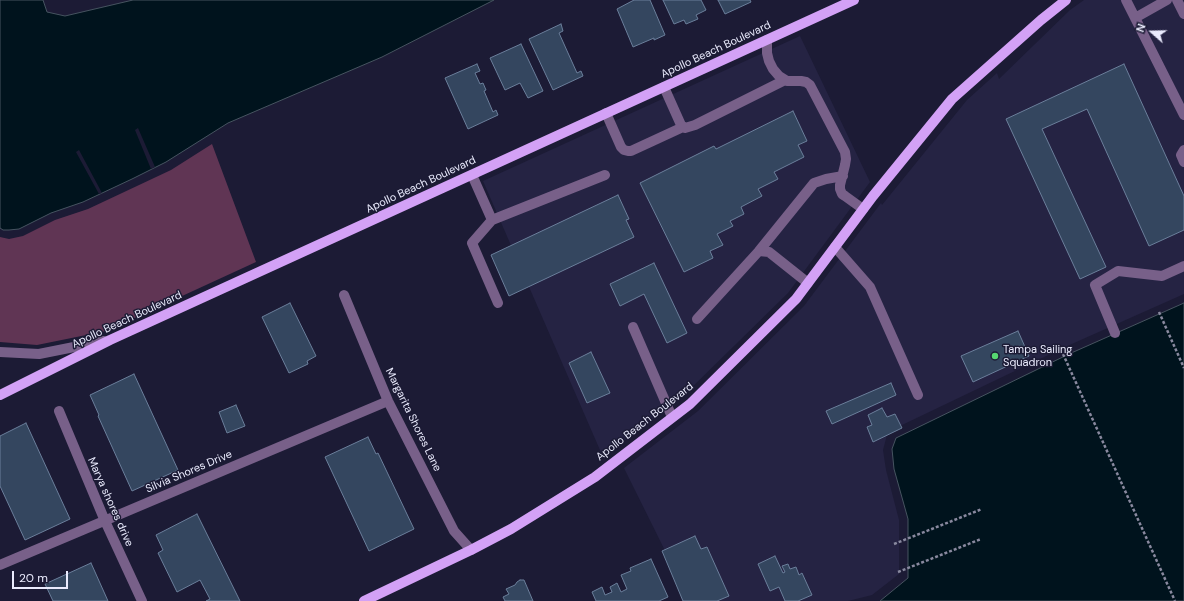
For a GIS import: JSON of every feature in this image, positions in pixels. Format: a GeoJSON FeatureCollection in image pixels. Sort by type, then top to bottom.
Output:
{"type":"FeatureCollection","features":[{"type":"Feature","properties":{"kind":"main road","name":"Apollo Beach Boulevard"},"geometry":{"type":"LineString","coordinates":[[0,395],[110,340],[854,0]]}},
{"type":"Feature","properties":{"kind":"main road","name":"Apollo Beach Boulevard"},"geometry":{"type":"LineString","coordinates":[[364,601],[471,550],[511,529],[595,476],[690,404],[796,299],[863,209],[952,99],[1041,20],[1066,0]]}},
{"type":"Feature","properties":{"kind":"street"},"geometry":{"type":"LineString","coordinates":[[1126,0],[1184,115]]}},
{"type":"Feature","properties":{"kind":"street"},"geometry":{"type":"LineString","coordinates":[[1134,18],[1167,0]]}},
{"type":"Feature","properties":{"kind":"street"},"geometry":{"type":"LineString","coordinates":[[1176,0],[1184,14]]}},
{"type":"Feature","properties":{"kind":"street"},"geometry":{"type":"LineString","coordinates":[[767,40],[768,61],[779,76],[785,80],[801,81],[810,85],[845,152],[846,166],[840,185],[842,194],[863,209]]}},
{"type":"Feature","properties":{"kind":"street"},"geometry":{"type":"LineString","coordinates":[[606,114],[621,147],[624,150],[632,151],[683,127],[696,125],[785,80]]}},
{"type":"Feature","properties":{"kind":"street"},"geometry":{"type":"LineString","coordinates":[[664,87],[680,125],[683,127]]}},
{"type":"Feature","properties":{"kind":"street"},"geometry":{"type":"LineString","coordinates":[[1184,150],[1181,155],[1184,162]]}},
{"type":"Feature","properties":{"kind":"street"},"geometry":{"type":"LineString","coordinates":[[472,175],[492,220]]}},
{"type":"Feature","properties":{"kind":"street"},"geometry":{"type":"LineString","coordinates":[[498,304],[472,243],[492,220],[605,175]]}},
{"type":"Feature","properties":{"kind":"street"},"geometry":{"type":"LineString","coordinates":[[697,319],[759,251],[814,183],[843,176]]}},
{"type":"Feature","properties":{"kind":"street"},"geometry":{"type":"LineString","coordinates":[[835,247],[870,287],[918,395]]}},
{"type":"Feature","properties":{"kind":"street"},"geometry":{"type":"LineString","coordinates":[[759,251],[769,252],[808,283]]}},
{"type":"Feature","properties":{"kind":"street"},"geometry":{"type":"LineString","coordinates":[[1115,333],[1095,285],[1118,271],[1162,276],[1184,266]]}},
{"type":"Feature","properties":{"kind":"street","name":"Margarita Shores Lane"},"geometry":{"type":"LineString","coordinates":[[344,296],[388,401],[454,530],[471,550]]}},
{"type":"Feature","properties":{"kind":"street"},"geometry":{"type":"LineString","coordinates":[[634,327],[672,417]]}},
{"type":"Feature","properties":{"kind":"street"},"geometry":{"type":"LineString","coordinates":[[0,352],[39,354],[110,340]]}},
{"type":"Feature","properties":{"kind":"street","name":"Silvia Shores Drive"},"geometry":{"type":"LineString","coordinates":[[0,565],[388,401]]}},
{"type":"Feature","properties":{"kind":"street","name":"Marya shores drive"},"geometry":{"type":"LineString","coordinates":[[58,411],[105,521],[142,601]]}},
{"type":"Feature","properties":{"kind":"path"},"geometry":{"type":"LineString","coordinates":[[1159,312],[1184,368]]}},
{"type":"Feature","properties":{"kind":"path"},"geometry":{"type":"LineString","coordinates":[[1063,354],[1175,601]]}},
{"type":"Feature","properties":{"kind":"path"},"geometry":{"type":"LineString","coordinates":[[894,544],[982,509]]}},
{"type":"Feature","properties":{"kind":"path"},"geometry":{"type":"LineString","coordinates":[[898,572],[981,539]]}},
{"type":"Feature","properties":{"kind":"shaded area"},"geometry":{"type":"Polygon","coordinates":[[[1084,0],[1184,0],[1184,294],[1065,347],[890,431],[887,435],[883,450],[886,470],[899,520],[899,574],[872,595],[848,601],[690,601],[624,468],[698,411],[804,306],[881,203],[882,205],[967,100],[997,73],[999,79],[1070,10],[1084,0]]]}},
{"type":"Feature","properties":{"kind":"shaded area"},"geometry":{"type":"Polygon","coordinates":[[[800,36],[870,182],[788,293],[682,397],[603,457],[483,181],[800,36]]]}},
{"type":"Feature","properties":{"kind":"shaded area"},"geometry":{"type":"Polygon","coordinates":[[[212,144],[256,262],[106,331],[37,345],[0,342],[0,237],[9,239],[23,236],[55,220],[88,209],[171,170],[212,144]]]}},
{"type":"Feature","properties":{"kind":"water"},"geometry":{"type":"Polygon","coordinates":[[[0,0],[43,0],[47,12],[65,16],[133,0],[494,0],[382,57],[228,123],[166,162],[83,202],[51,213],[19,229],[3,230],[0,228],[0,0]]]}},
{"type":"Feature","properties":{"kind":"water"},"geometry":{"type":"Polygon","coordinates":[[[1184,303],[1184,601],[880,601],[908,578],[908,519],[894,469],[892,449],[896,438],[1069,354],[1184,303]]]}},
{"type":"Feature","properties":{"kind":"pier"},"geometry":{"type":"Polygon","coordinates":[[[138,128],[155,167],[151,169],[135,130],[138,128]]]}},
{"type":"Feature","properties":{"kind":"pier"},"geometry":{"type":"Polygon","coordinates":[[[79,150],[102,193],[99,194],[76,152],[79,150]]]}},
{"type":"Feature","properties":{"kind":"building"},"geometry":{"type":"Polygon","coordinates":[[[634,0],[650,0],[665,35],[633,47],[617,9],[634,0]]]}},
{"type":"Feature","properties":{"kind":"building"},"geometry":{"type":"Polygon","coordinates":[[[663,0],[701,0],[706,10],[696,15],[698,19],[686,24],[684,20],[674,24],[663,0]]]}},
{"type":"Feature","properties":{"kind":"building"},"geometry":{"type":"Polygon","coordinates":[[[718,0],[750,0],[751,2],[725,14],[718,0]]]}},
{"type":"Feature","properties":{"kind":"building"},"geometry":{"type":"Polygon","coordinates":[[[561,24],[563,31],[559,33],[577,73],[581,71],[583,76],[553,90],[529,39],[561,24]]]}},
{"type":"Feature","properties":{"kind":"building"},"geometry":{"type":"Polygon","coordinates":[[[521,44],[543,91],[528,98],[520,83],[505,90],[490,58],[521,44]]]}},
{"type":"Feature","properties":{"kind":"building"},"geometry":{"type":"Polygon","coordinates":[[[477,64],[480,71],[475,73],[480,84],[483,83],[486,90],[484,91],[493,112],[496,110],[498,115],[468,129],[445,78],[477,64]]]}},
{"type":"Feature","properties":{"kind":"building"},"geometry":{"type":"Polygon","coordinates":[[[1124,64],[1184,196],[1184,230],[1149,246],[1087,109],[1042,129],[1106,267],[1080,279],[1006,119],[1124,64]]]}},
{"type":"Feature","properties":{"kind":"building"},"geometry":{"type":"Polygon","coordinates":[[[793,111],[807,141],[798,145],[804,157],[774,172],[778,179],[758,189],[762,196],[741,207],[744,214],[730,221],[733,226],[717,234],[723,245],[710,251],[713,258],[684,272],[640,183],[714,146],[716,149],[793,111]]]}},
{"type":"Feature","properties":{"kind":"building"},"geometry":{"type":"Polygon","coordinates":[[[618,195],[629,219],[626,220],[634,237],[509,296],[491,255],[618,195]]]}},
{"type":"Feature","properties":{"kind":"building"},"geometry":{"type":"Polygon","coordinates":[[[654,263],[687,333],[667,343],[644,294],[620,306],[610,284],[654,263]]]}},
{"type":"Feature","properties":{"kind":"building"},"geometry":{"type":"Polygon","coordinates":[[[290,303],[316,356],[307,361],[308,364],[289,373],[262,317],[290,303]]]}},
{"type":"Feature","properties":{"kind":"building","name":"Tampa Sailing Squadron"},"geometry":{"type":"Polygon","coordinates":[[[1018,331],[1029,356],[973,382],[961,356],[1018,331]]]}},
{"type":"Feature","properties":{"kind":"building"},"geometry":{"type":"Polygon","coordinates":[[[591,352],[610,393],[587,403],[569,363],[591,352]]]}},
{"type":"Feature","properties":{"kind":"building"},"geometry":{"type":"Polygon","coordinates":[[[134,374],[178,470],[132,491],[90,395],[134,374]]]}},
{"type":"Feature","properties":{"kind":"building"},"geometry":{"type":"Polygon","coordinates":[[[891,383],[896,395],[832,424],[826,411],[891,383]]]}},
{"type":"Feature","properties":{"kind":"building"},"geometry":{"type":"Polygon","coordinates":[[[236,405],[245,426],[227,433],[219,412],[236,405]]]}},
{"type":"Feature","properties":{"kind":"building"},"geometry":{"type":"Polygon","coordinates":[[[882,408],[887,417],[895,414],[902,428],[873,442],[867,427],[872,425],[868,415],[882,408]]]}},
{"type":"Feature","properties":{"kind":"building"},"geometry":{"type":"Polygon","coordinates":[[[26,423],[70,519],[25,540],[0,486],[0,436],[26,423]]]}},
{"type":"Feature","properties":{"kind":"building"},"geometry":{"type":"Polygon","coordinates":[[[368,437],[376,454],[378,453],[414,529],[369,551],[325,457],[368,437]]]}},
{"type":"Feature","properties":{"kind":"building"},"geometry":{"type":"Polygon","coordinates":[[[197,514],[240,601],[206,601],[210,599],[200,580],[177,592],[158,553],[163,550],[156,535],[197,514]]]}},
{"type":"Feature","properties":{"kind":"building"},"geometry":{"type":"Polygon","coordinates":[[[695,536],[701,549],[707,547],[729,596],[717,601],[683,601],[662,551],[695,536]]]}},
{"type":"Feature","properties":{"kind":"building"},"geometry":{"type":"Polygon","coordinates":[[[775,556],[783,573],[785,572],[782,566],[788,564],[790,569],[796,567],[799,575],[802,573],[812,595],[798,601],[785,601],[779,587],[770,591],[758,564],[775,556]]]}},
{"type":"Feature","properties":{"kind":"building"},"geometry":{"type":"Polygon","coordinates":[[[651,559],[668,597],[659,601],[596,601],[592,592],[602,587],[605,595],[612,592],[610,587],[617,583],[621,592],[627,589],[621,575],[631,571],[630,568],[651,559]]]}},
{"type":"Feature","properties":{"kind":"building"},"geometry":{"type":"Polygon","coordinates":[[[91,563],[108,601],[53,601],[45,584],[91,563]]]}},
{"type":"Feature","properties":{"kind":"building"},"geometry":{"type":"Polygon","coordinates":[[[520,580],[524,580],[533,601],[505,601],[503,597],[509,594],[506,589],[515,585],[520,580]]]}},
{"type":"Feature","properties":{"kind":"place","name":"Tampa Sailing Squadron"},"geometry":{"type":"Point","coordinates":[995,356]}}]}
